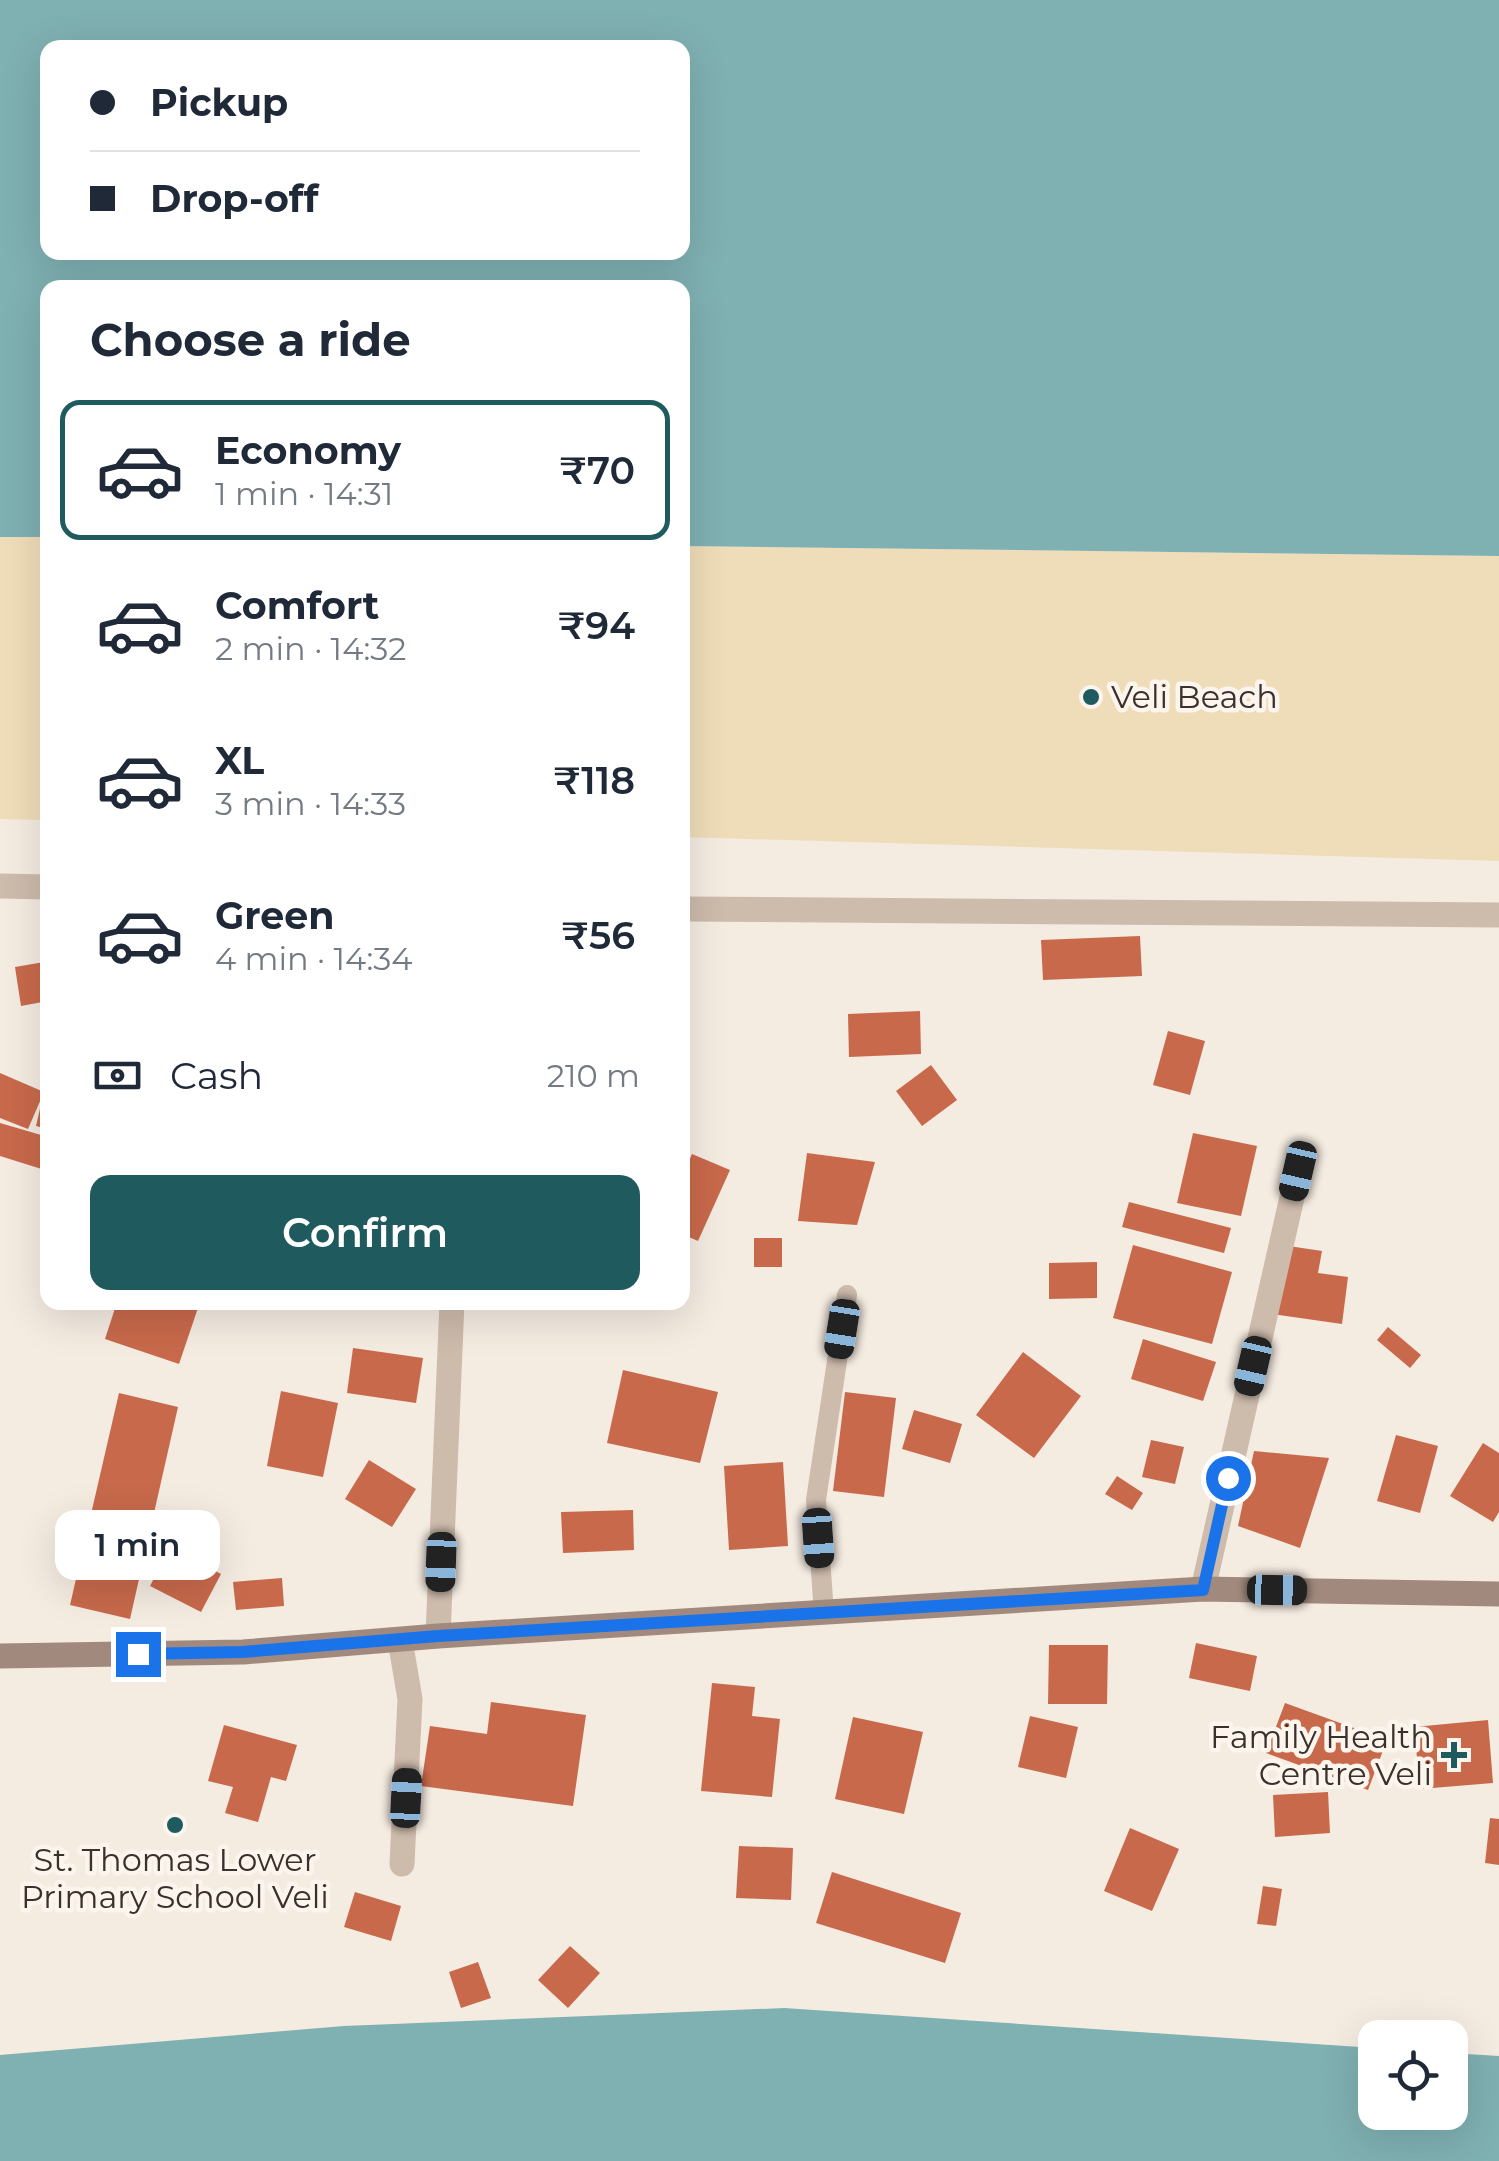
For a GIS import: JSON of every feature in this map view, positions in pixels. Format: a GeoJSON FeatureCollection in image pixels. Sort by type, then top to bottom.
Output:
{"type":"FeatureCollection","features":[{"type":"Feature","properties":{"kind":"main road"},"geometry":{"type":"LineString","coordinates":[[0,1656],[242,1652],[438,1636],[1203,1590],[1499,1594]]}},
{"type":"Feature","properties":{"kind":"street"},"geometry":{"type":"LineString","coordinates":[[0,886],[40,887]]}},
{"type":"Feature","properties":{"kind":"street"},"geometry":{"type":"LineString","coordinates":[[690,909],[1499,915]]}},
{"type":"Feature","properties":{"kind":"street"},"geometry":{"type":"LineString","coordinates":[[1203,1590],[1298,1171]]}},
{"type":"Feature","properties":{"kind":"street"},"geometry":{"type":"LineString","coordinates":[[438,1636],[452,1310]]}},
{"type":"Feature","properties":{"kind":"street"},"geometry":{"type":"LineString","coordinates":[[400,1640],[410,1698],[402,1864]]}},
{"type":"Feature","properties":{"kind":"lane"},"geometry":{"type":"LineString","coordinates":[[824,1614],[816,1500],[846,1295]]}},
{"type":"Feature","properties":{"kind":"sand"},"geometry":{"type":"Polygon","coordinates":[[[0,537],[40,537],[40,820],[0,819],[0,537]]]}},
{"type":"Feature","properties":{"kind":"sand","name":"Veli Beach"},"geometry":{"type":"Polygon","coordinates":[[[690,546],[1499,556],[1499,861],[690,837],[690,546]]]}},
{"type":"Feature","properties":{"kind":"water"},"geometry":{"type":"Polygon","coordinates":[[[0,0],[1499,0],[1499,556],[690,546],[690,280],[40,280],[40,537],[0,537],[0,0]]]}},
{"type":"Feature","properties":{"kind":"water"},"geometry":{"type":"Polygon","coordinates":[[[784,2008],[1358,2047],[1358,2130],[1468,2130],[1468,2054],[1499,2056],[1499,2161],[0,2161],[0,2055],[344,2026],[784,2008]]]}},
{"type":"Feature","properties":{"kind":"building"},"geometry":{"type":"Polygon","coordinates":[[[1140,936],[1142,976],[1043,980],[1041,940],[1140,936]]]}},
{"type":"Feature","properties":{"kind":"building"},"geometry":{"type":"Polygon","coordinates":[[[40,963],[40,1002],[21,1006],[15,967],[40,963]]]}},
{"type":"Feature","properties":{"kind":"building"},"geometry":{"type":"Polygon","coordinates":[[[920,1011],[921,1054],[849,1057],[848,1014],[920,1011]]]}},
{"type":"Feature","properties":{"kind":"building"},"geometry":{"type":"Polygon","coordinates":[[[1168,1031],[1205,1041],[1190,1095],[1153,1085],[1168,1031]]]}},
{"type":"Feature","properties":{"kind":"building"},"geometry":{"type":"Polygon","coordinates":[[[931,1065],[957,1100],[922,1126],[896,1091],[931,1065]]]}},
{"type":"Feature","properties":{"kind":"building"},"geometry":{"type":"Polygon","coordinates":[[[0,1073],[40,1090],[40,1101],[28,1129],[0,1118],[0,1073]]]}},
{"type":"Feature","properties":{"kind":"building"},"geometry":{"type":"Polygon","coordinates":[[[0,1123],[40,1135],[40,1168],[0,1156],[0,1123]]]}},
{"type":"Feature","properties":{"kind":"building"},"geometry":{"type":"Polygon","coordinates":[[[1193,1133],[1257,1146],[1241,1216],[1177,1203],[1193,1133]]]}},
{"type":"Feature","properties":{"kind":"building"},"geometry":{"type":"Polygon","coordinates":[[[807,1153],[875,1162],[857,1225],[798,1221],[807,1153]]]}},
{"type":"Feature","properties":{"kind":"building"},"geometry":{"type":"Polygon","coordinates":[[[692,1154],[730,1170],[698,1241],[690,1238],[692,1154]]]}},
{"type":"Feature","properties":{"kind":"building"},"geometry":{"type":"Polygon","coordinates":[[[1129,1202],[1231,1228],[1224,1253],[1122,1227],[1129,1202]]]}},
{"type":"Feature","properties":{"kind":"building"},"geometry":{"type":"Polygon","coordinates":[[[754,1238],[782,1238],[782,1267],[754,1267],[754,1238]]]}},
{"type":"Feature","properties":{"kind":"building"},"geometry":{"type":"Polygon","coordinates":[[[1133,1245],[1232,1272],[1212,1344],[1113,1318],[1133,1245]]]}},
{"type":"Feature","properties":{"kind":"building"},"geometry":{"type":"Polygon","coordinates":[[[1282,1245],[1322,1251],[1318,1273],[1348,1277],[1342,1324],[1272,1314],[1282,1245]]]}},
{"type":"Feature","properties":{"kind":"building"},"geometry":{"type":"Polygon","coordinates":[[[1097,1262],[1097,1298],[1049,1299],[1049,1263],[1097,1262]]]}},
{"type":"Feature","properties":{"kind":"building"},"geometry":{"type":"Polygon","coordinates":[[[114,1310],[197,1310],[179,1364],[105,1339],[114,1310]]]}},
{"type":"Feature","properties":{"kind":"building"},"geometry":{"type":"Polygon","coordinates":[[[1388,1327],[1421,1355],[1410,1368],[1377,1340],[1388,1327]]]}},
{"type":"Feature","properties":{"kind":"building"},"geometry":{"type":"Polygon","coordinates":[[[1143,1339],[1216,1362],[1203,1401],[1131,1379],[1143,1339]]]}},
{"type":"Feature","properties":{"kind":"building"},"geometry":{"type":"Polygon","coordinates":[[[353,1348],[423,1358],[416,1403],[347,1393],[353,1348]]]}},
{"type":"Feature","properties":{"kind":"building"},"geometry":{"type":"Polygon","coordinates":[[[1023,1352],[1081,1396],[1034,1458],[976,1415],[1023,1352]]]}},
{"type":"Feature","properties":{"kind":"building"},"geometry":{"type":"Polygon","coordinates":[[[623,1370],[718,1392],[700,1463],[607,1443],[623,1370]]]}},
{"type":"Feature","properties":{"kind":"building"},"geometry":{"type":"Polygon","coordinates":[[[281,1391],[338,1403],[323,1477],[267,1466],[281,1391]]]}},
{"type":"Feature","properties":{"kind":"building"},"geometry":{"type":"Polygon","coordinates":[[[845,1392],[896,1398],[884,1497],[833,1491],[845,1392]]]}},
{"type":"Feature","properties":{"kind":"building"},"geometry":{"type":"Polygon","coordinates":[[[119,1393],[178,1407],[130,1619],[70,1605],[119,1393]]]}},
{"type":"Feature","properties":{"kind":"building"},"geometry":{"type":"Polygon","coordinates":[[[914,1410],[962,1424],[950,1463],[902,1449],[914,1410]]]}},
{"type":"Feature","properties":{"kind":"building"},"geometry":{"type":"Polygon","coordinates":[[[1396,1435],[1438,1446],[1420,1513],[1377,1501],[1396,1435]]]}},
{"type":"Feature","properties":{"kind":"building"},"geometry":{"type":"Polygon","coordinates":[[[1151,1440],[1184,1447],[1175,1484],[1142,1477],[1151,1440]]]}},
{"type":"Feature","properties":{"kind":"building"},"geometry":{"type":"Polygon","coordinates":[[[1483,1443],[1499,1453],[1499,1512],[1493,1522],[1450,1496],[1483,1443]]]}},
{"type":"Feature","properties":{"kind":"building"},"geometry":{"type":"Polygon","coordinates":[[[1254,1451],[1329,1458],[1300,1548],[1238,1526],[1254,1451]]]}},
{"type":"Feature","properties":{"kind":"building"},"geometry":{"type":"Polygon","coordinates":[[[369,1460],[416,1489],[392,1527],[345,1499],[369,1460]]]}},
{"type":"Feature","properties":{"kind":"building"},"geometry":{"type":"Polygon","coordinates":[[[783,1462],[788,1546],[729,1550],[724,1466],[783,1462]]]}},
{"type":"Feature","properties":{"kind":"building"},"geometry":{"type":"Polygon","coordinates":[[[1117,1476],[1143,1493],[1132,1510],[1105,1494],[1117,1476]]]}},
{"type":"Feature","properties":{"kind":"building"},"geometry":{"type":"Polygon","coordinates":[[[633,1510],[634,1550],[563,1553],[561,1512],[633,1510]]]}},
{"type":"Feature","properties":{"kind":"building"},"geometry":{"type":"Polygon","coordinates":[[[170,1547],[221,1574],[201,1612],[150,1586],[170,1547]]]}},
{"type":"Feature","properties":{"kind":"building"},"geometry":{"type":"Polygon","coordinates":[[[282,1578],[284,1606],[236,1610],[233,1582],[282,1578]]]}},
{"type":"Feature","properties":{"kind":"building"},"geometry":{"type":"Polygon","coordinates":[[[1196,1643],[1257,1656],[1250,1691],[1189,1678],[1196,1643]]]}},
{"type":"Feature","properties":{"kind":"building"},"geometry":{"type":"Polygon","coordinates":[[[1049,1645],[1108,1645],[1107,1704],[1048,1704],[1049,1645]]]}},
{"type":"Feature","properties":{"kind":"building"},"geometry":{"type":"Polygon","coordinates":[[[712,1683],[755,1687],[752,1716],[780,1719],[772,1797],[701,1791],[712,1683]]]}},
{"type":"Feature","properties":{"kind":"building"},"geometry":{"type":"Polygon","coordinates":[[[491,1702],[586,1715],[573,1806],[421,1786],[430,1726],[487,1734],[491,1702]]]}},
{"type":"Feature","properties":{"kind":"building"},"geometry":{"type":"Polygon","coordinates":[[[1285,1703],[1387,1740],[1368,1790],[1266,1753],[1285,1703]]]}},
{"type":"Feature","properties":{"kind":"building"},"geometry":{"type":"Polygon","coordinates":[[[1030,1716],[1078,1727],[1066,1778],[1018,1767],[1030,1716]]]}},
{"type":"Feature","properties":{"kind":"building"},"geometry":{"type":"Polygon","coordinates":[[[853,1717],[923,1732],[904,1814],[835,1799],[853,1717]]]}},
{"type":"Feature","properties":{"kind":"building","name":"Family Health Centre Veli"},"geometry":{"type":"Polygon","coordinates":[[[1488,1720],[1493,1783],[1420,1789],[1414,1727],[1488,1720]]]}},
{"type":"Feature","properties":{"kind":"building"},"geometry":{"type":"Polygon","coordinates":[[[224,1725],[297,1745],[286,1781],[271,1777],[258,1822],[225,1813],[233,1787],[208,1781],[224,1725]]]}},
{"type":"Feature","properties":{"kind":"building"},"geometry":{"type":"Polygon","coordinates":[[[1328,1792],[1330,1833],[1275,1837],[1273,1795],[1328,1792]]]}},
{"type":"Feature","properties":{"kind":"building"},"geometry":{"type":"Polygon","coordinates":[[[1490,1818],[1499,1819],[1499,1865],[1485,1863],[1490,1818]]]}},
{"type":"Feature","properties":{"kind":"building"},"geometry":{"type":"Polygon","coordinates":[[[1130,1828],[1179,1849],[1152,1911],[1104,1891],[1130,1828]]]}},
{"type":"Feature","properties":{"kind":"building"},"geometry":{"type":"Polygon","coordinates":[[[739,1846],[793,1848],[791,1900],[736,1898],[739,1846]]]}},
{"type":"Feature","properties":{"kind":"building"},"geometry":{"type":"Polygon","coordinates":[[[832,1872],[961,1913],[945,1963],[816,1923],[832,1872]]]}},
{"type":"Feature","properties":{"kind":"building"},"geometry":{"type":"Polygon","coordinates":[[[1263,1886],[1282,1889],[1276,1926],[1257,1924],[1263,1886]]]}},
{"type":"Feature","properties":{"kind":"building"},"geometry":{"type":"Polygon","coordinates":[[[355,1892],[401,1906],[391,1941],[344,1927],[355,1892]]]}},
{"type":"Feature","properties":{"kind":"building"},"geometry":{"type":"Polygon","coordinates":[[[570,1946],[600,1973],[568,2008],[538,1980],[570,1946]]]}},
{"type":"Feature","properties":{"kind":"building"},"geometry":{"type":"Polygon","coordinates":[[[478,1962],[491,1998],[461,2008],[449,1972],[478,1962]]]}},
{"type":"Feature","properties":{"kind":"place","name":"Veli Beach"},"geometry":{"type":"Point","coordinates":[1091,697]}},
{"type":"Feature","properties":{"kind":"place","name":"Family Health Centre Veli"},"geometry":{"type":"Point","coordinates":[1454,1755]}},
{"type":"Feature","properties":{"kind":"place","name":"St. Thomas Lower Primary School Veli"},"geometry":{"type":"Point","coordinates":[175,1825]}},
{"type":"Feature","properties":{"kind":"route"},"geometry":{"type":"LineString","coordinates":[[138,1654],[242,1652],[438,1636],[1203,1590],[1228,1478]]}}]}
